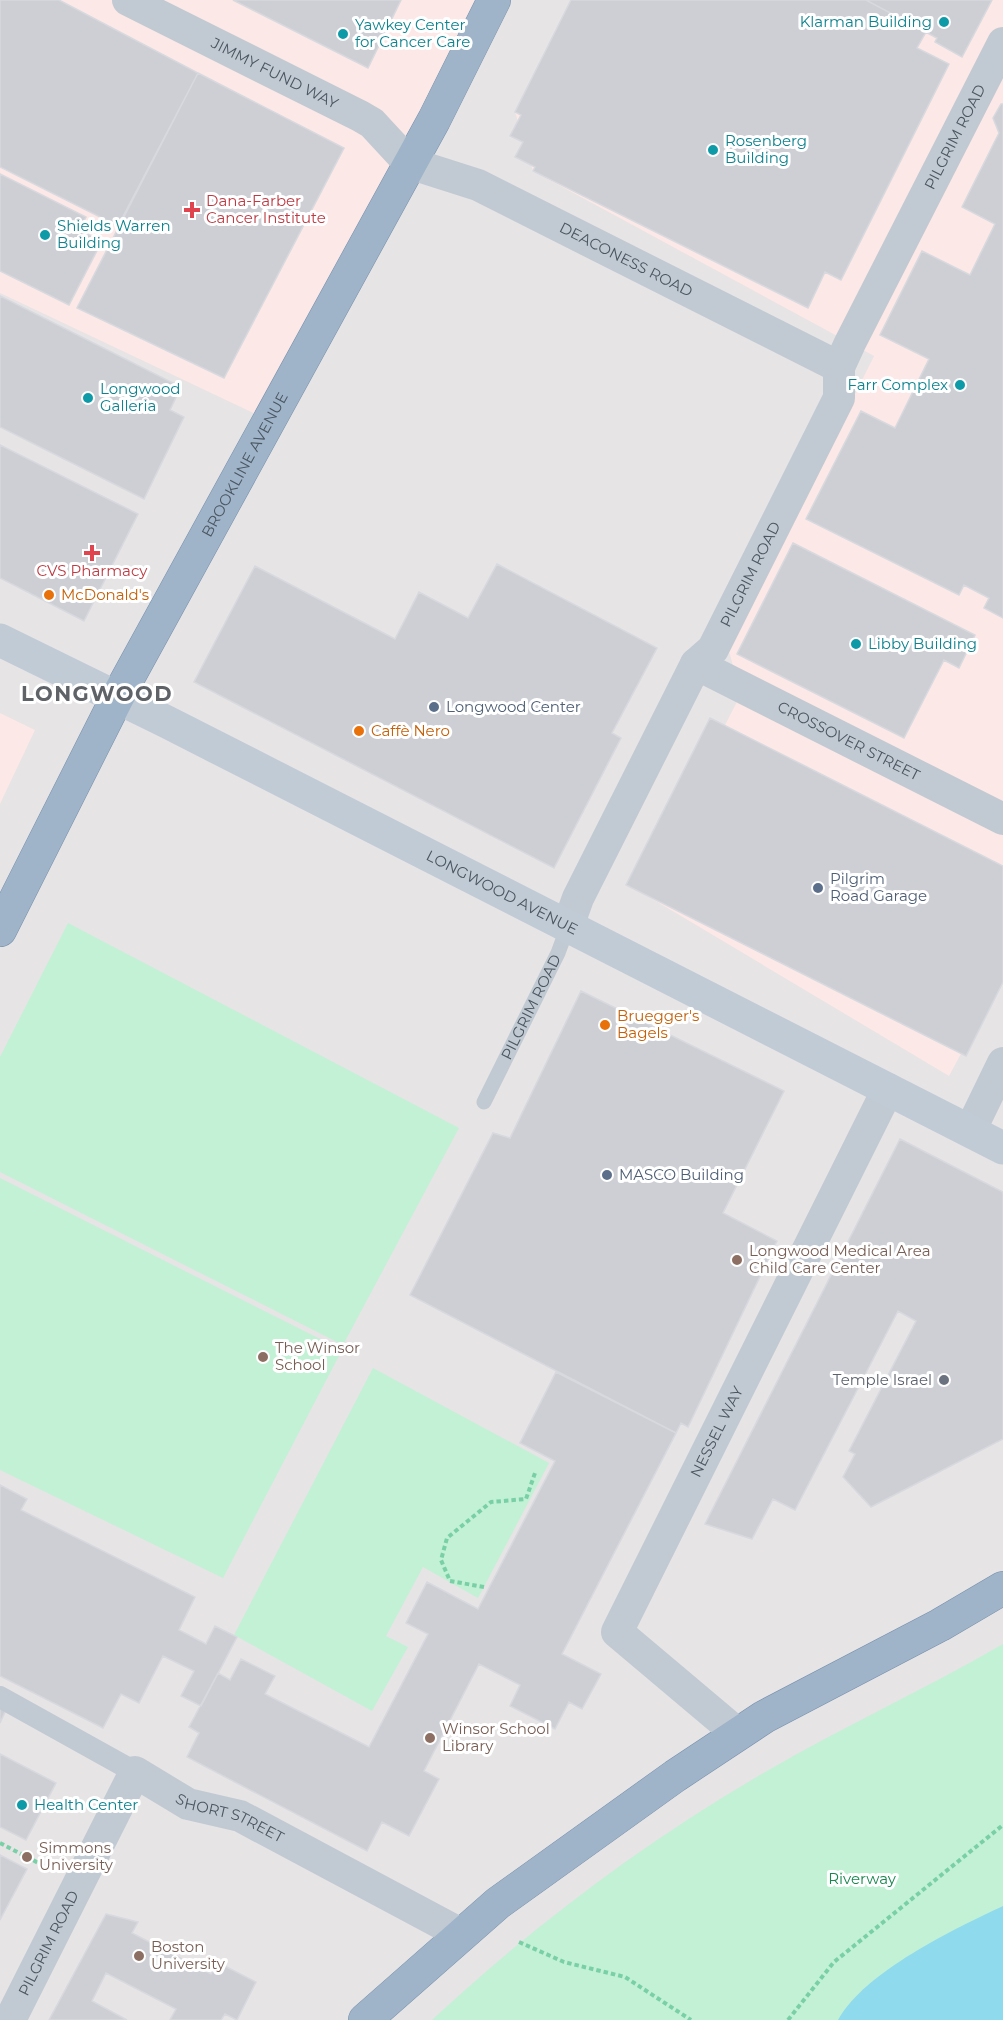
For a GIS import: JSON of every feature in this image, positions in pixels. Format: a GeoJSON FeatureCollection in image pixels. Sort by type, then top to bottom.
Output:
{"type":"FeatureCollection","features":[{"type":"Feature","properties":{"kind":"highway","name":"BROOKLINE AVENUE"},"geometry":{"type":"LineString","coordinates":[[0,930],[117,698],[409,163],[494,0]]}},
{"type":"Feature","properties":{"kind":"highway"},"geometry":{"type":"LineString","coordinates":[[365,2020],[461,1934],[577,1844],[738,1734],[795,1700],[940,1625],[1003,1588]]}},
{"type":"Feature","properties":{"kind":"main road","name":"LONGWOOD AVENUE"},"geometry":{"type":"LineString","coordinates":[[0,640],[1003,1148]]}},
{"type":"Feature","properties":{"kind":"street","name":"JIMMY FUND WAY"},"geometry":{"type":"LineString","coordinates":[[128,0],[366,120],[409,163]]}},
{"type":"Feature","properties":{"kind":"street","name":"PILGRIM ROAD"},"geometry":{"type":"LineString","coordinates":[[568,926],[578,898],[696,664],[713,649],[839,398],[839,367],[1003,43]]}},
{"type":"Feature","properties":{"kind":"street","name":"DEACONESS ROAD"},"geometry":{"type":"LineString","coordinates":[[409,163],[486,188],[839,367]]}},
{"type":"Feature","properties":{"kind":"street","name":"CROSSOVER STREET"},"geometry":{"type":"LineString","coordinates":[[696,664],[1003,819]]}},
{"type":"Feature","properties":{"kind":"street"},"geometry":{"type":"LineString","coordinates":[[970,1131],[1003,1063]]}},
{"type":"Feature","properties":{"kind":"street","name":"NESSEL WAY"},"geometry":{"type":"LineString","coordinates":[[738,1734],[617,1632],[888,1089]]}},
{"type":"Feature","properties":{"kind":"street","name":"SHORT STREET"},"geometry":{"type":"LineString","coordinates":[[0,1697],[188,1804],[240,1816],[461,1934]]}},
{"type":"Feature","properties":{"kind":"street","name":"PILGRIM ROAD"},"geometry":{"type":"LineString","coordinates":[[10,2020],[135,1772]]}},
{"type":"Feature","properties":{"kind":"lane","name":"PILGRIM ROAD"},"geometry":{"type":"LineString","coordinates":[[484,1102],[558,953],[568,926]]}},
{"type":"Feature","properties":{"kind":"path"},"geometry":{"type":"LineString","coordinates":[[484,1587],[450,1581],[441,1560],[447,1538],[491,1502],[526,1499],[535,1473]]}},
{"type":"Feature","properties":{"kind":"path"},"geometry":{"type":"LineString","coordinates":[[788,2020],[810,1989],[834,1962],[1003,1825]]}},
{"type":"Feature","properties":{"kind":"path"},"geometry":{"type":"LineString","coordinates":[[0,1843],[61,1875]]}},
{"type":"Feature","properties":{"kind":"path"},"geometry":{"type":"LineString","coordinates":[[519,1942],[564,1962],[611,1971],[625,1977],[691,2020]]}},
{"type":"Feature","properties":{"kind":"shaded area"},"geometry":{"type":"Polygon","coordinates":[[[0,0],[1003,0],[1003,1983],[948,2020],[0,2020],[0,0]]]}},
{"type":"Feature","properties":{"kind":"shaded area","name":"Dana-Farber Cancer Institute"},"geometry":{"type":"Polygon","coordinates":[[[0,0],[494,0],[268,420],[0,293],[0,0]]]}},
{"type":"Feature","properties":{"kind":"shaded area"},"geometry":{"type":"Polygon","coordinates":[[[571,0],[1003,0],[1003,976],[949,1076],[639,891],[741,694],[728,648],[874,356],[533,171],[515,112],[571,0]]]}},
{"type":"Feature","properties":{"kind":"shaded area"},"geometry":{"type":"Polygon","coordinates":[[[0,713],[35,730],[0,804],[0,713]]]}},
{"type":"Feature","properties":{"kind":"green space"},"geometry":{"type":"Polygon","coordinates":[[[68,923],[459,1128],[343,1345],[0,1172],[0,1057],[68,923]]]}},
{"type":"Feature","properties":{"kind":"green space"},"geometry":{"type":"Polygon","coordinates":[[[0,1178],[342,1350],[223,1578],[0,1470],[0,1178]]]}},
{"type":"Feature","properties":{"kind":"green space"},"geometry":{"type":"Polygon","coordinates":[[[373,1368],[549,1463],[478,1598],[423,1567],[386,1636],[408,1647],[372,1711],[234,1635],[373,1368]]]}},
{"type":"Feature","properties":{"kind":"green space","name":"Riverway"},"geometry":{"type":"Polygon","coordinates":[[[1003,1644],[1003,2020],[432,2020],[551,1918],[592,1886],[678,1826],[796,1754],[1003,1644]]]}},
{"type":"Feature","properties":{"kind":"water"},"geometry":{"type":"Polygon","coordinates":[[[1003,1906],[1003,2020],[838,2020],[851,2002],[868,1985],[889,1969],[936,1940],[1003,1906]]]}},
{"type":"Feature","properties":{"kind":"building"},"geometry":{"type":"Polygon","coordinates":[[[0,0],[59,0],[198,73],[118,226],[0,167],[0,0]]]}},
{"type":"Feature","properties":{"kind":"building","name":"Yawkey Center for Cancer Care"},"geometry":{"type":"Polygon","coordinates":[[[233,0],[401,0],[368,68],[233,0]]]}},
{"type":"Feature","properties":{"kind":"building","name":"Rosenberg Building"},"geometry":{"type":"Polygon","coordinates":[[[571,0],[866,0],[926,32],[917,48],[949,64],[841,280],[825,272],[808,308],[533,171],[535,167],[515,157],[523,142],[510,136],[521,115],[515,112],[571,0]]]}},
{"type":"Feature","properties":{"kind":"building","name":"Klarman Building"},"geometry":{"type":"Polygon","coordinates":[[[866,0],[992,0],[962,57],[935,42],[937,38],[866,0]]]}},
{"type":"Feature","properties":{"kind":"building"},"geometry":{"type":"Polygon","coordinates":[[[198,73],[344,148],[224,378],[77,308],[198,73]]]}},
{"type":"Feature","properties":{"kind":"building","name":"Farr Complex"},"geometry":{"type":"Polygon","coordinates":[[[1003,104],[1003,618],[984,608],[989,598],[964,585],[959,595],[806,519],[861,411],[895,428],[929,359],[880,335],[922,251],[970,275],[995,224],[962,207],[999,133],[993,118],[1003,104]]]}},
{"type":"Feature","properties":{"kind":"building","name":"Shields Warren Building"},"geometry":{"type":"Polygon","coordinates":[[[0,174],[86,217],[79,230],[102,241],[69,305],[0,271],[0,174]]]}},
{"type":"Feature","properties":{"kind":"building","name":"Longwood Galleria"},"geometry":{"type":"Polygon","coordinates":[[[0,296],[181,387],[170,410],[184,417],[144,499],[0,427],[0,296]]]}},
{"type":"Feature","properties":{"kind":"building"},"geometry":{"type":"Polygon","coordinates":[[[0,445],[138,514],[84,621],[0,578],[0,445]]]}},
{"type":"Feature","properties":{"kind":"building","name":"Libby Building"},"geometry":{"type":"Polygon","coordinates":[[[793,543],[975,635],[959,668],[944,660],[904,738],[737,654],[793,543]]]}},
{"type":"Feature","properties":{"kind":"building","name":"Longwood Center"},"geometry":{"type":"Polygon","coordinates":[[[497,564],[657,648],[612,733],[621,738],[554,868],[194,682],[255,566],[395,639],[419,592],[468,618],[497,564]]]}},
{"type":"Feature","properties":{"kind":"building","name":"Pilgrim Road Garage"},"geometry":{"type":"Polygon","coordinates":[[[710,718],[1003,866],[1003,982],[966,1056],[626,885],[710,718]]]}},
{"type":"Feature","properties":{"kind":"building","name":"MASCO Building"},"geometry":{"type":"Polygon","coordinates":[[[581,991],[784,1091],[723,1213],[777,1241],[688,1427],[681,1423],[676,1433],[410,1295],[493,1133],[510,1138],[581,991]]]}},
{"type":"Feature","properties":{"kind":"building","name":"Temple Israel"},"geometry":{"type":"Polygon","coordinates":[[[900,1139],[1003,1192],[1003,1439],[871,1507],[843,1477],[855,1454],[849,1451],[916,1321],[898,1311],[795,1510],[773,1499],[752,1539],[705,1524],[900,1139]]]}},
{"type":"Feature","properties":{"kind":"building"},"geometry":{"type":"Polygon","coordinates":[[[556,1372],[676,1433],[562,1654],[601,1674],[582,1709],[569,1702],[555,1729],[510,1706],[520,1685],[479,1664],[424,1771],[439,1779],[409,1836],[382,1822],[367,1851],[187,1757],[199,1733],[189,1727],[218,1673],[230,1680],[241,1659],[275,1676],[265,1694],[369,1747],[428,1634],[406,1623],[427,1582],[478,1609],[555,1461],[520,1443],[556,1372]]]}},
{"type":"Feature","properties":{"kind":"building"},"geometry":{"type":"Polygon","coordinates":[[[0,1485],[27,1499],[21,1510],[195,1597],[179,1630],[206,1644],[215,1626],[237,1637],[201,1706],[181,1696],[194,1671],[163,1656],[139,1703],[121,1694],[103,1728],[0,1676],[0,1485]]]}},
{"type":"Feature","properties":{"kind":"building"},"geometry":{"type":"Polygon","coordinates":[[[0,1701],[5,1712],[0,1723],[0,1701]]]}},
{"type":"Feature","properties":{"kind":"building","name":"Health Center"},"geometry":{"type":"Polygon","coordinates":[[[0,1754],[56,1783],[26,1840],[0,1827],[0,1754]]]}},
{"type":"Feature","properties":{"kind":"building"},"geometry":{"type":"Polygon","coordinates":[[[0,1855],[27,1869],[0,1920],[0,1855]]]}},
{"type":"Feature","properties":{"kind":"building","name":"Boston University"},"geometry":{"type":"Polygon","coordinates":[[[106,1914],[138,1922],[132,1933],[211,1974],[217,1962],[256,1982],[237,2020],[225,2014],[221,2020],[170,2020],[176,2009],[106,1973],[92,2001],[127,2020],[49,2020],[106,1914]]]}},
{"type":"Feature","properties":{"kind":"place","name":"Klarman Building"},"geometry":{"type":"Point","coordinates":[944,22]}},
{"type":"Feature","properties":{"kind":"place","name":"Yawkey Center for Cancer Care"},"geometry":{"type":"Point","coordinates":[343,34]}},
{"type":"Feature","properties":{"kind":"place","name":"Rosenberg Building"},"geometry":{"type":"Point","coordinates":[713,150]}},
{"type":"Feature","properties":{"kind":"place","name":"Dana-Farber Cancer Institute"},"geometry":{"type":"Point","coordinates":[192,210]}},
{"type":"Feature","properties":{"kind":"place","name":"Shields Warren Building"},"geometry":{"type":"Point","coordinates":[45,235]}},
{"type":"Feature","properties":{"kind":"place","name":"Farr Complex"},"geometry":{"type":"Point","coordinates":[960,385]}},
{"type":"Feature","properties":{"kind":"place","name":"Longwood Galleria"},"geometry":{"type":"Point","coordinates":[88,398]}},
{"type":"Feature","properties":{"kind":"place","name":"CVS Pharmacy"},"geometry":{"type":"Point","coordinates":[92,553]}},
{"type":"Feature","properties":{"kind":"place","name":"McDonald's"},"geometry":{"type":"Point","coordinates":[49,595]}},
{"type":"Feature","properties":{"kind":"place","name":"Libby Building"},"geometry":{"type":"Point","coordinates":[856,644]}},
{"type":"Feature","properties":{"kind":"place","name":"Longwood Center"},"geometry":{"type":"Point","coordinates":[434,707]}},
{"type":"Feature","properties":{"kind":"place","name":"Caffè Nero"},"geometry":{"type":"Point","coordinates":[359,731]}},
{"type":"Feature","properties":{"kind":"place","name":"Pilgrim Road Garage"},"geometry":{"type":"Point","coordinates":[818,888]}},
{"type":"Feature","properties":{"kind":"place","name":"Bruegger's Bagels"},"geometry":{"type":"Point","coordinates":[605,1025]}},
{"type":"Feature","properties":{"kind":"place","name":"MASCO Building"},"geometry":{"type":"Point","coordinates":[607,1175]}},
{"type":"Feature","properties":{"kind":"place","name":"Longwood Medical Area Child Care Center"},"geometry":{"type":"Point","coordinates":[737,1260]}},
{"type":"Feature","properties":{"kind":"place","name":"The Winsor School"},"geometry":{"type":"Point","coordinates":[263,1357]}},
{"type":"Feature","properties":{"kind":"place","name":"Temple Israel"},"geometry":{"type":"Point","coordinates":[944,1380]}},
{"type":"Feature","properties":{"kind":"place","name":"Winsor School Library"},"geometry":{"type":"Point","coordinates":[430,1738]}},
{"type":"Feature","properties":{"kind":"place","name":"Health Center"},"geometry":{"type":"Point","coordinates":[22,1805]}},
{"type":"Feature","properties":{"kind":"place","name":"Simmons University"},"geometry":{"type":"Point","coordinates":[27,1857]}},
{"type":"Feature","properties":{"kind":"place","name":"Boston University"},"geometry":{"type":"Point","coordinates":[139,1956]}},
{"type":"Feature","properties":{"kind":"district","name":"LONGWOOD"},"geometry":{"type":"Point","coordinates":[97,694]}}]}
